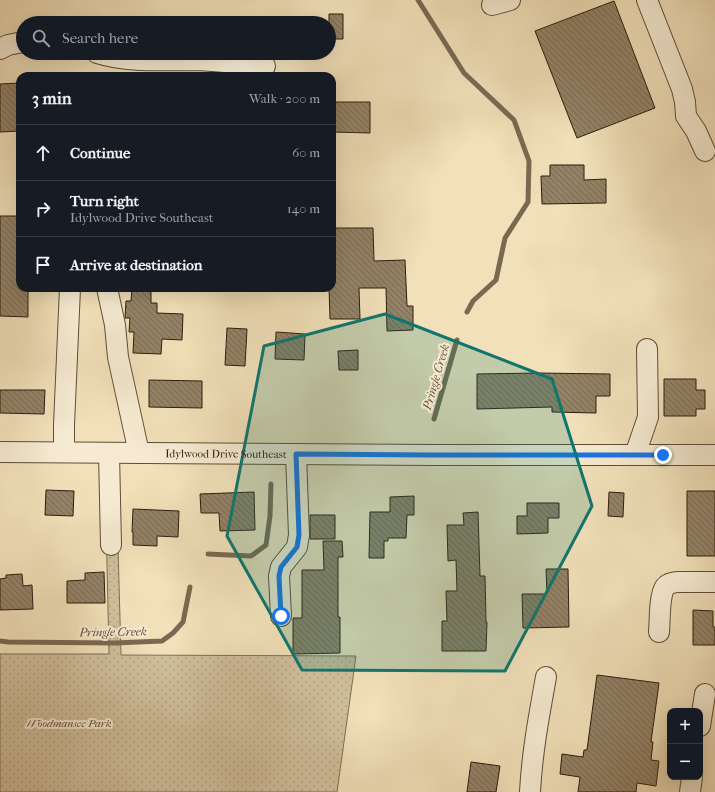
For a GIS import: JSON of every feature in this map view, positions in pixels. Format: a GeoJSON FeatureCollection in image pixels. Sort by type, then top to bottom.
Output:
{"type":"FeatureCollection","features":[{"type":"Feature","properties":{"kind":"street"},"geometry":{"type":"LineString","coordinates":[[647,0],[682,89],[686,116],[696,131],[705,151]]}},
{"type":"Feature","properties":{"kind":"street"},"geometry":{"type":"LineString","coordinates":[[0,49],[16,43]]}},
{"type":"Feature","properties":{"kind":"street"},"geometry":{"type":"LineString","coordinates":[[136,60],[199,60],[265,66]]}},
{"type":"Feature","properties":{"kind":"street"},"geometry":{"type":"LineString","coordinates":[[64,452],[70,292]]}},
{"type":"Feature","properties":{"kind":"street"},"geometry":{"type":"LineString","coordinates":[[108,292],[115,325],[118,357],[140,453]]}},
{"type":"Feature","properties":{"kind":"street"},"geometry":{"type":"LineString","coordinates":[[634,455],[648,417],[647,349]]}},
{"type":"Feature","properties":{"kind":"street","name":"Idylwood Drive Southeast"},"geometry":{"type":"LineString","coordinates":[[0,452],[715,455]]}},
{"type":"Feature","properties":{"kind":"street"},"geometry":{"type":"LineString","coordinates":[[109,453],[111,545]]}},
{"type":"Feature","properties":{"kind":"street"},"geometry":{"type":"LineString","coordinates":[[281,616],[279,576],[281,567],[297,547],[299,535],[296,454]]}},
{"type":"Feature","properties":{"kind":"street"},"geometry":{"type":"LineString","coordinates":[[659,632],[660,604],[662,592],[666,586],[677,582],[715,582]]}},
{"type":"Feature","properties":{"kind":"street"},"geometry":{"type":"LineString","coordinates":[[530,792],[537,727],[546,677]]}},
{"type":"Feature","properties":{"kind":"street"},"geometry":{"type":"LineString","coordinates":[[703,708],[705,694]]}},
{"type":"Feature","properties":{"kind":"street"},"geometry":{"type":"LineString","coordinates":[[690,792],[692,780]]}},
{"type":"Feature","properties":{"kind":"highlighted area"},"geometry":{"type":"Polygon","coordinates":[[[385,314],[552,379],[592,506],[505,671],[302,670],[227,536],[264,346],[385,314]]]}},
{"type":"Feature","properties":{"kind":"green space","name":"Woodmansee Park"},"geometry":{"type":"Polygon","coordinates":[[[105,475],[116,475],[121,655],[356,656],[337,792],[0,792],[0,654],[109,654],[105,475]]]}},
{"type":"Feature","properties":{"kind":"building"},"geometry":{"type":"Polygon","coordinates":[[[614,1],[655,108],[577,138],[535,31],[614,1]]]}},
{"type":"Feature","properties":{"kind":"building"},"geometry":{"type":"Polygon","coordinates":[[[329,14],[343,14],[343,39],[336,39],[336,16],[329,16],[329,14]]]}},
{"type":"Feature","properties":{"kind":"building"},"geometry":{"type":"Polygon","coordinates":[[[16,83],[16,131],[0,132],[0,84],[16,83]]]}},
{"type":"Feature","properties":{"kind":"building"},"geometry":{"type":"Polygon","coordinates":[[[336,102],[370,102],[370,133],[336,132],[336,102]]]}},
{"type":"Feature","properties":{"kind":"building"},"geometry":{"type":"Polygon","coordinates":[[[550,165],[584,165],[584,180],[606,179],[606,203],[542,204],[541,176],[550,176],[550,165]]]}},
{"type":"Feature","properties":{"kind":"building"},"geometry":{"type":"Polygon","coordinates":[[[0,216],[16,216],[16,292],[28,292],[28,317],[0,316],[0,216]]]}},
{"type":"Feature","properties":{"kind":"building"},"geometry":{"type":"Polygon","coordinates":[[[336,228],[373,228],[374,261],[405,260],[407,306],[413,306],[413,330],[387,331],[386,288],[359,288],[360,319],[330,319],[329,292],[336,292],[336,228]]]}},
{"type":"Feature","properties":{"kind":"building"},"geometry":{"type":"Polygon","coordinates":[[[132,292],[151,292],[151,303],[157,303],[157,313],[183,314],[182,340],[162,339],[161,354],[133,353],[134,332],[129,332],[130,318],[125,318],[126,301],[131,301],[132,292]]]}},
{"type":"Feature","properties":{"kind":"building"},"geometry":{"type":"Polygon","coordinates":[[[227,328],[247,329],[245,366],[225,365],[227,328]]]}},
{"type":"Feature","properties":{"kind":"building"},"geometry":{"type":"Polygon","coordinates":[[[276,332],[305,334],[304,360],[275,359],[276,332]]]}},
{"type":"Feature","properties":{"kind":"building"},"geometry":{"type":"Polygon","coordinates":[[[358,350],[358,370],[339,370],[338,351],[358,350]]]}},
{"type":"Feature","properties":{"kind":"building"},"geometry":{"type":"Polygon","coordinates":[[[477,374],[610,374],[610,396],[596,396],[596,413],[552,412],[552,407],[477,409],[477,374]]]}},
{"type":"Feature","properties":{"kind":"building"},"geometry":{"type":"Polygon","coordinates":[[[664,379],[696,379],[696,390],[705,390],[705,409],[696,409],[696,416],[664,416],[664,379]]]}},
{"type":"Feature","properties":{"kind":"building"},"geometry":{"type":"Polygon","coordinates":[[[149,380],[202,381],[202,408],[149,407],[149,380]]]}},
{"type":"Feature","properties":{"kind":"building"},"geometry":{"type":"Polygon","coordinates":[[[0,390],[45,390],[44,414],[0,413],[0,390]]]}},
{"type":"Feature","properties":{"kind":"building"},"geometry":{"type":"Polygon","coordinates":[[[46,490],[74,491],[73,516],[45,515],[46,490]]]}},
{"type":"Feature","properties":{"kind":"building"},"geometry":{"type":"Polygon","coordinates":[[[687,491],[715,491],[715,556],[687,556],[687,491]]]}},
{"type":"Feature","properties":{"kind":"building"},"geometry":{"type":"Polygon","coordinates":[[[254,492],[255,530],[220,531],[219,513],[201,513],[200,494],[254,492]]]}},
{"type":"Feature","properties":{"kind":"building"},"geometry":{"type":"Polygon","coordinates":[[[609,492],[624,493],[623,517],[608,516],[609,492]]]}},
{"type":"Feature","properties":{"kind":"building"},"geometry":{"type":"Polygon","coordinates":[[[414,496],[414,515],[407,515],[406,538],[388,538],[388,541],[384,541],[384,558],[369,558],[370,512],[390,512],[390,497],[414,496]]]}},
{"type":"Feature","properties":{"kind":"building"},"geometry":{"type":"Polygon","coordinates":[[[527,503],[559,503],[559,518],[548,518],[548,533],[517,534],[517,516],[527,516],[527,503]]]}},
{"type":"Feature","properties":{"kind":"building"},"geometry":{"type":"Polygon","coordinates":[[[133,509],[179,511],[178,537],[157,536],[157,546],[133,545],[133,509]]]}},
{"type":"Feature","properties":{"kind":"building"},"geometry":{"type":"Polygon","coordinates":[[[478,512],[480,576],[485,576],[487,622],[486,651],[442,651],[442,621],[447,621],[446,591],[457,591],[456,560],[448,561],[447,525],[464,525],[463,513],[478,512]]]}},
{"type":"Feature","properties":{"kind":"building"},"geometry":{"type":"Polygon","coordinates":[[[310,515],[335,515],[335,539],[310,539],[310,515]]]}},
{"type":"Feature","properties":{"kind":"building"},"geometry":{"type":"Polygon","coordinates":[[[323,541],[342,541],[343,557],[338,557],[338,617],[340,617],[340,653],[293,654],[293,618],[302,618],[302,570],[324,570],[323,541]]]}},
{"type":"Feature","properties":{"kind":"building"},"geometry":{"type":"Polygon","coordinates":[[[546,569],[568,569],[569,627],[523,628],[522,594],[547,594],[546,569]]]}},
{"type":"Feature","properties":{"kind":"building"},"geometry":{"type":"Polygon","coordinates":[[[104,572],[105,603],[67,603],[67,581],[85,580],[85,573],[104,572]]]}},
{"type":"Feature","properties":{"kind":"building"},"geometry":{"type":"Polygon","coordinates":[[[22,574],[23,586],[32,585],[33,609],[0,610],[0,579],[6,578],[6,575],[22,574]]]}},
{"type":"Feature","properties":{"kind":"building"},"geometry":{"type":"Polygon","coordinates":[[[693,610],[713,611],[715,645],[693,645],[693,610]]]}},
{"type":"Feature","properties":{"kind":"building"},"geometry":{"type":"Polygon","coordinates":[[[597,675],[659,683],[651,742],[653,742],[651,760],[659,761],[656,786],[637,783],[636,792],[578,792],[580,777],[560,774],[562,754],[583,757],[584,750],[587,750],[597,675]]]}},
{"type":"Feature","properties":{"kind":"building"},"geometry":{"type":"Polygon","coordinates":[[[471,762],[500,766],[496,792],[467,792],[471,762]]]}},
{"type":"Feature","properties":{"kind":"waterway","name":"Pringle Creek"},"geometry":{"type":"LineString","coordinates":[[418,0],[464,73],[514,120],[529,161],[528,202],[505,238],[496,280],[473,301],[467,312]]}},
{"type":"Feature","properties":{"kind":"waterway","name":"Pringle Creek"},"geometry":{"type":"LineString","coordinates":[[434,419],[457,340]]}},
{"type":"Feature","properties":{"kind":"waterway","name":"Pringle Creek"},"geometry":{"type":"LineString","coordinates":[[208,554],[251,556],[266,545],[270,516],[271,484]]}},
{"type":"Feature","properties":{"kind":"waterway","name":"Pringle Creek"},"geometry":{"type":"LineString","coordinates":[[0,641],[115,643],[162,641],[173,633],[183,622],[190,587]]}},
{"type":"Feature","properties":{"kind":"route"},"geometry":{"type":"LineString","coordinates":[[281,616],[279,576],[281,567],[297,547],[299,535],[296,454],[663,455]]}}]}
